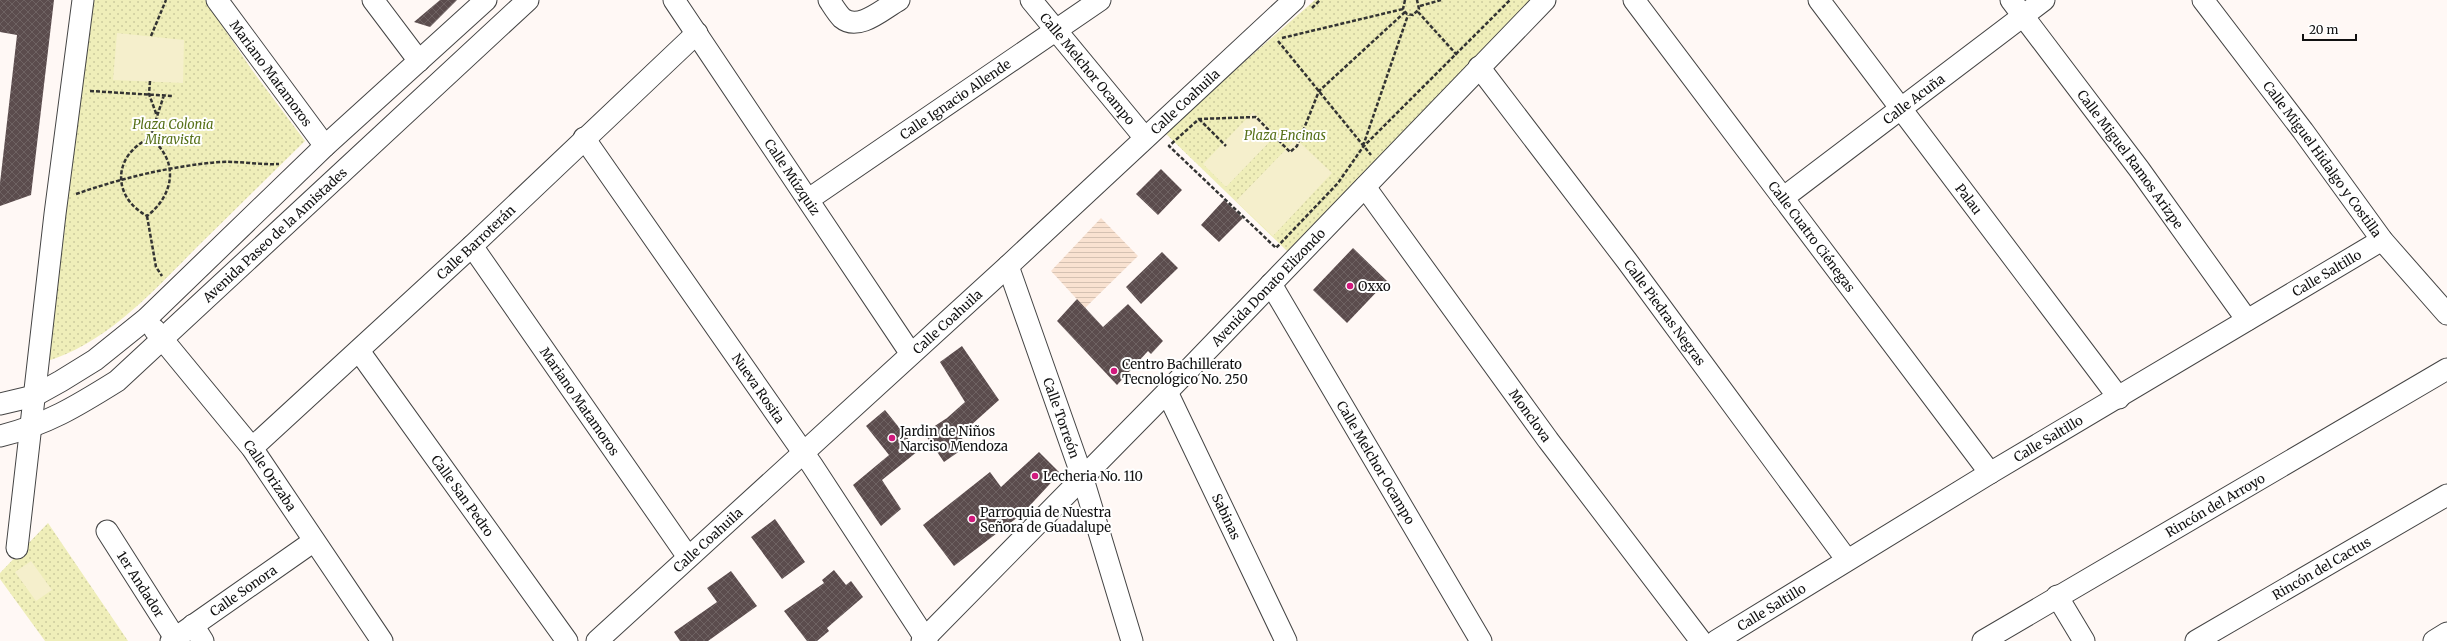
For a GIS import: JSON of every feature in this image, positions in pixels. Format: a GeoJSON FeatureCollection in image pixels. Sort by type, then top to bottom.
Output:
{"type":"FeatureCollection","features":[{"type":"Feature","properties":{"kind":"street"},"geometry":{"type":"LineString","coordinates":[[17,548],[57,201],[83,0]]}},
{"type":"Feature","properties":{"kind":"street","name":"Mariano Matamoros"},"geometry":{"type":"LineString","coordinates":[[217,0],[325,146]]}},
{"type":"Feature","properties":{"kind":"street"},"geometry":{"type":"LineString","coordinates":[[373,0],[420,61]]}},
{"type":"Feature","properties":{"kind":"street","name":"Avenida Paseo de la Amistades"},"geometry":{"type":"LineString","coordinates":[[0,404],[34,396],[95,360],[146,319],[325,146],[392,88],[486,0]]}},
{"type":"Feature","properties":{"kind":"street","name":"Avenida Paseo de la Amistades"},"geometry":{"type":"LineString","coordinates":[[0,436],[31,428],[75,408],[116,380],[528,0]]}},
{"type":"Feature","properties":{"kind":"street","name":"Calle Múzquiz"},"geometry":{"type":"LineString","coordinates":[[674,0],[809,199],[911,354]]}},
{"type":"Feature","properties":{"kind":"street"},"geometry":{"type":"LineString","coordinates":[[829,0],[843,18],[852,23],[861,22],[899,0]]}},
{"type":"Feature","properties":{"kind":"street","name":"Calle Melchor Ocampo"},"geometry":{"type":"LineString","coordinates":[[1031,0],[1145,138]]}},
{"type":"Feature","properties":{"kind":"street","name":"Calle Ignacio Allende"},"geometry":{"type":"LineString","coordinates":[[809,199],[1100,0]]}},
{"type":"Feature","properties":{"kind":"street","name":"Avenida Donato Elizondo"},"geometry":{"type":"LineString","coordinates":[[925,640],[1083,479],[1545,0]]}},
{"type":"Feature","properties":{"kind":"street","name":"Calle Cuatro Ciénegas"},"geometry":{"type":"LineString","coordinates":[[1634,0],[1990,474]]}},
{"type":"Feature","properties":{"kind":"street","name":"Palau"},"geometry":{"type":"LineString","coordinates":[[1819,0],[1901,106],[2119,398]]}},
{"type":"Feature","properties":{"kind":"street","name":"Calle Acuña"},"geometry":{"type":"LineString","coordinates":[[1783,198],[1901,106],[2017,8],[2044,0]]}},
{"type":"Feature","properties":{"kind":"street","name":"Calle Miguel Hidalgo y Costilla"},"geometry":{"type":"LineString","coordinates":[[2202,0],[2303,131],[2382,240],[2447,314]]}},
{"type":"Feature","properties":{"kind":"street","name":"Calle Coahuila"},"geometry":{"type":"LineString","coordinates":[[597,641],[1008,266],[1145,138],[1302,5]]}},
{"type":"Feature","properties":{"kind":"street","name":"Calle Miguel Ramos Arizpe"},"geometry":{"type":"LineString","coordinates":[[2017,8],[2139,169],[2247,320]]}},
{"type":"Feature","properties":{"kind":"street","name":"Calle Barroterán"},"geometry":{"type":"LineString","coordinates":[[252,448],[472,246],[584,138],[697,34]]}},
{"type":"Feature","properties":{"kind":"street","name":"Calle Piedras Negras"},"geometry":{"type":"LineString","coordinates":[[1479,67],[1627,261],[1847,560]]}},
{"type":"Feature","properties":{"kind":"street"},"geometry":{"type":"LineString","coordinates":[[392,88],[412,107]]}},
{"type":"Feature","properties":{"kind":"street","name":"Nueva Rosita"},"geometry":{"type":"LineString","coordinates":[[584,138],[803,452],[925,640]]}},
{"type":"Feature","properties":{"kind":"street","name":"Monclova"},"geometry":{"type":"LineString","coordinates":[[1365,187],[1548,440],[1700,641]]}},
{"type":"Feature","properties":{"kind":"street","name":"Calle Saltillo"},"geometry":{"type":"LineString","coordinates":[[1716,641],[1847,560],[2382,240]]}},
{"type":"Feature","properties":{"kind":"street","name":"Mariano Matamoros"},"geometry":{"type":"LineString","coordinates":[[472,246],[688,557]]}},
{"type":"Feature","properties":{"kind":"street","name":"Calle Torreón"},"geometry":{"type":"LineString","coordinates":[[1008,266],[1083,479],[1132,641]]}},
{"type":"Feature","properties":{"kind":"street","name":"Calle Melchor Ocampo"},"geometry":{"type":"LineString","coordinates":[[1271,284],[1481,641]]}},
{"type":"Feature","properties":{"kind":"street","name":"Calle Orizaba"},"geometry":{"type":"LineString","coordinates":[[146,319],[252,448],[382,641]]}},
{"type":"Feature","properties":{"kind":"street","name":"Calle San Pedro"},"geometry":{"type":"LineString","coordinates":[[359,351],[567,641]]}},
{"type":"Feature","properties":{"kind":"street","name":"Rincón del Arroyo"},"geometry":{"type":"LineString","coordinates":[[1983,641],[2057,596],[2447,369]]}},
{"type":"Feature","properties":{"kind":"street","name":"Sabinas"},"geometry":{"type":"LineString","coordinates":[[1167,392],[1286,641]]}},
{"type":"Feature","properties":{"kind":"street","name":"Rincón del Cactus"},"geometry":{"type":"LineString","coordinates":[[2196,641],[2447,495]]}},
{"type":"Feature","properties":{"kind":"street","name":"1er Andador"},"geometry":{"type":"LineString","coordinates":[[107,531],[173,640]]}},
{"type":"Feature","properties":{"kind":"street","name":"Calle Sonora"},"geometry":{"type":"LineString","coordinates":[[173,640],[198,633],[314,541]]}},
{"type":"Feature","properties":{"kind":"street"},"geometry":{"type":"LineString","coordinates":[[2057,596],[2084,641]]}},
{"type":"Feature","properties":{"kind":"street"},"geometry":{"type":"LineString","coordinates":[[2434,641],[2447,633]]}},
{"type":"Feature","properties":{"kind":"path"},"geometry":{"type":"LineString","coordinates":[[151,36],[166,0]]}},
{"type":"Feature","properties":{"kind":"path"},"geometry":{"type":"LineString","coordinates":[[1302,5],[1320,0]]}},
{"type":"Feature","properties":{"kind":"path"},"geometry":{"type":"LineString","coordinates":[[1405,0],[1403,9],[1408,15]]}},
{"type":"Feature","properties":{"kind":"path"},"geometry":{"type":"LineString","coordinates":[[1417,0],[1420,6],[1418,12]]}},
{"type":"Feature","properties":{"kind":"path"},"geometry":{"type":"LineString","coordinates":[[1420,6],[1441,0]]}},
{"type":"Feature","properties":{"kind":"path"},"geometry":{"type":"LineString","coordinates":[[1405,12],[1319,91],[1297,146],[1290,152],[1256,117],[1199,119],[1169,146],[1276,248],[1338,183],[1363,147],[1457,55],[1510,0]]}},
{"type":"Feature","properties":{"kind":"path"},"geometry":{"type":"LineString","coordinates":[[1277,39],[1403,9]]}},
{"type":"Feature","properties":{"kind":"path"},"geometry":{"type":"LineString","coordinates":[[1418,12],[1457,55]]}},
{"type":"Feature","properties":{"kind":"path"},"geometry":{"type":"LineString","coordinates":[[1408,15],[1418,12]]}},
{"type":"Feature","properties":{"kind":"path"},"geometry":{"type":"LineString","coordinates":[[1363,147],[1408,15]]}},
{"type":"Feature","properties":{"kind":"path"},"geometry":{"type":"LineString","coordinates":[[1277,39],[1282,34]]}},
{"type":"Feature","properties":{"kind":"path"},"geometry":{"type":"LineString","coordinates":[[1277,39],[1363,147]]}},
{"type":"Feature","properties":{"kind":"path"},"geometry":{"type":"LineString","coordinates":[[150,81],[149,94],[157,116]]}},
{"type":"Feature","properties":{"kind":"path"},"geometry":{"type":"LineString","coordinates":[[71,90],[173,96]]}},
{"type":"Feature","properties":{"kind":"path"},"geometry":{"type":"LineString","coordinates":[[164,95],[150,138],[130,151],[123,164],[121,180],[125,194],[131,204],[147,216],[156,267],[174,293]]}},
{"type":"Feature","properties":{"kind":"path"},"geometry":{"type":"LineString","coordinates":[[1199,119],[1226,146]]}},
{"type":"Feature","properties":{"kind":"path"},"geometry":{"type":"LineString","coordinates":[[147,216],[166,195],[170,170],[163,152],[150,138]]}},
{"type":"Feature","properties":{"kind":"path"},"geometry":{"type":"LineString","coordinates":[[57,201],[121,180],[221,162],[281,164],[298,173]]}},
{"type":"Feature","properties":{"kind":"shaded area"},"geometry":{"type":"Polygon","coordinates":[[[117,33],[184,40],[183,83],[113,80],[117,33]]]}},
{"type":"Feature","properties":{"kind":"shaded area"},"geometry":{"type":"Polygon","coordinates":[[[1253,112],[1276,135],[1226,187],[1203,164],[1253,112]]]}},
{"type":"Feature","properties":{"kind":"shaded area"},"geometry":{"type":"Polygon","coordinates":[[[1296,139],[1332,173],[1273,236],[1236,201],[1296,139]]]}},
{"type":"Feature","properties":{"kind":"shaded area"},"geometry":{"type":"Polygon","coordinates":[[[1101,218],[1138,256],[1085,308],[1051,271],[1101,218]]]}},
{"type":"Feature","properties":{"kind":"shaded area"},"geometry":{"type":"Polygon","coordinates":[[[31,561],[52,590],[36,601],[15,572],[31,561]]]}},
{"type":"Feature","properties":{"kind":"green space","name":"Plaza Colonia Miravista"},"geometry":{"type":"Polygon","coordinates":[[[90,0],[205,0],[252,70],[305,141],[164,281],[128,314],[88,343],[67,354],[44,362],[64,235],[75,96],[90,0]]]}},
{"type":"Feature","properties":{"kind":"green space","name":"Plaza Encinas"},"geometry":{"type":"Polygon","coordinates":[[[1315,0],[1533,0],[1287,251],[1164,132],[1315,0]]]}},
{"type":"Feature","properties":{"kind":"green space"},"geometry":{"type":"Polygon","coordinates":[[[48,523],[128,641],[45,641],[0,579],[0,573],[48,523]]]}},
{"type":"Feature","properties":{"kind":"building"},"geometry":{"type":"Polygon","coordinates":[[[0,0],[54,0],[31,195],[0,206],[0,183],[17,35],[0,32],[0,0]]]}},
{"type":"Feature","properties":{"kind":"building"},"geometry":{"type":"Polygon","coordinates":[[[440,0],[457,0],[430,27],[414,22],[440,0]]]}},
{"type":"Feature","properties":{"kind":"building"},"geometry":{"type":"Polygon","coordinates":[[[1161,169],[1182,190],[1158,215],[1136,194],[1161,169]]]}},
{"type":"Feature","properties":{"kind":"building"},"geometry":{"type":"Polygon","coordinates":[[[1224,200],[1243,218],[1219,242],[1201,225],[1224,200]]]}},
{"type":"Feature","properties":{"kind":"building","name":"Oxxo"},"geometry":{"type":"Polygon","coordinates":[[[1353,248],[1387,281],[1347,323],[1313,290],[1353,248]]]}},
{"type":"Feature","properties":{"kind":"building"},"geometry":{"type":"Polygon","coordinates":[[[1162,252],[1178,268],[1141,304],[1126,287],[1162,252]]]}},
{"type":"Feature","properties":{"kind":"building"},"geometry":{"type":"Polygon","coordinates":[[[1077,299],[1103,327],[1128,304],[1163,341],[1151,354],[1148,351],[1117,385],[1057,321],[1077,299]]]}},
{"type":"Feature","properties":{"kind":"building"},"geometry":{"type":"Polygon","coordinates":[[[962,346],[999,400],[960,435],[967,446],[944,462],[924,433],[947,418],[965,402],[940,362],[962,346]]]}},
{"type":"Feature","properties":{"kind":"building"},"geometry":{"type":"Polygon","coordinates":[[[885,410],[918,451],[882,480],[901,509],[881,526],[853,485],[889,455],[866,426],[885,410]]]}},
{"type":"Feature","properties":{"kind":"building","name":"Parroquia de Nuestra Señora de Guadalupe"},"geometry":{"type":"Polygon","coordinates":[[[1039,452],[1060,473],[1022,514],[954,566],[923,525],[990,472],[1001,487],[1039,452]]]}},
{"type":"Feature","properties":{"kind":"building"},"geometry":{"type":"Polygon","coordinates":[[[775,519],[805,562],[782,579],[751,537],[775,519]]]}},
{"type":"Feature","properties":{"kind":"building"},"geometry":{"type":"Polygon","coordinates":[[[834,570],[846,585],[851,581],[863,597],[827,628],[829,631],[817,641],[807,641],[784,611],[824,583],[822,580],[834,570]]]}},
{"type":"Feature","properties":{"kind":"building"},"geometry":{"type":"Polygon","coordinates":[[[731,571],[757,606],[708,641],[680,641],[674,632],[717,602],[707,588],[731,571]]]}},
{"type":"Feature","properties":{"kind":"place","name":"Oxxo"},"geometry":{"type":"Point","coordinates":[1350,286]}},
{"type":"Feature","properties":{"kind":"place","name":"Centro Bachillerato Tecnologico No. 250"},"geometry":{"type":"Point","coordinates":[1114,371]}},
{"type":"Feature","properties":{"kind":"place","name":"Jardin de Niños Narciso Mendoza"},"geometry":{"type":"Point","coordinates":[892,438]}},
{"type":"Feature","properties":{"kind":"place","name":"Lecheria No. 110"},"geometry":{"type":"Point","coordinates":[1035,476]}},
{"type":"Feature","properties":{"kind":"place","name":"Parroquia de Nuestra Señora de Guadalupe"},"geometry":{"type":"Point","coordinates":[972,519]}}]}
